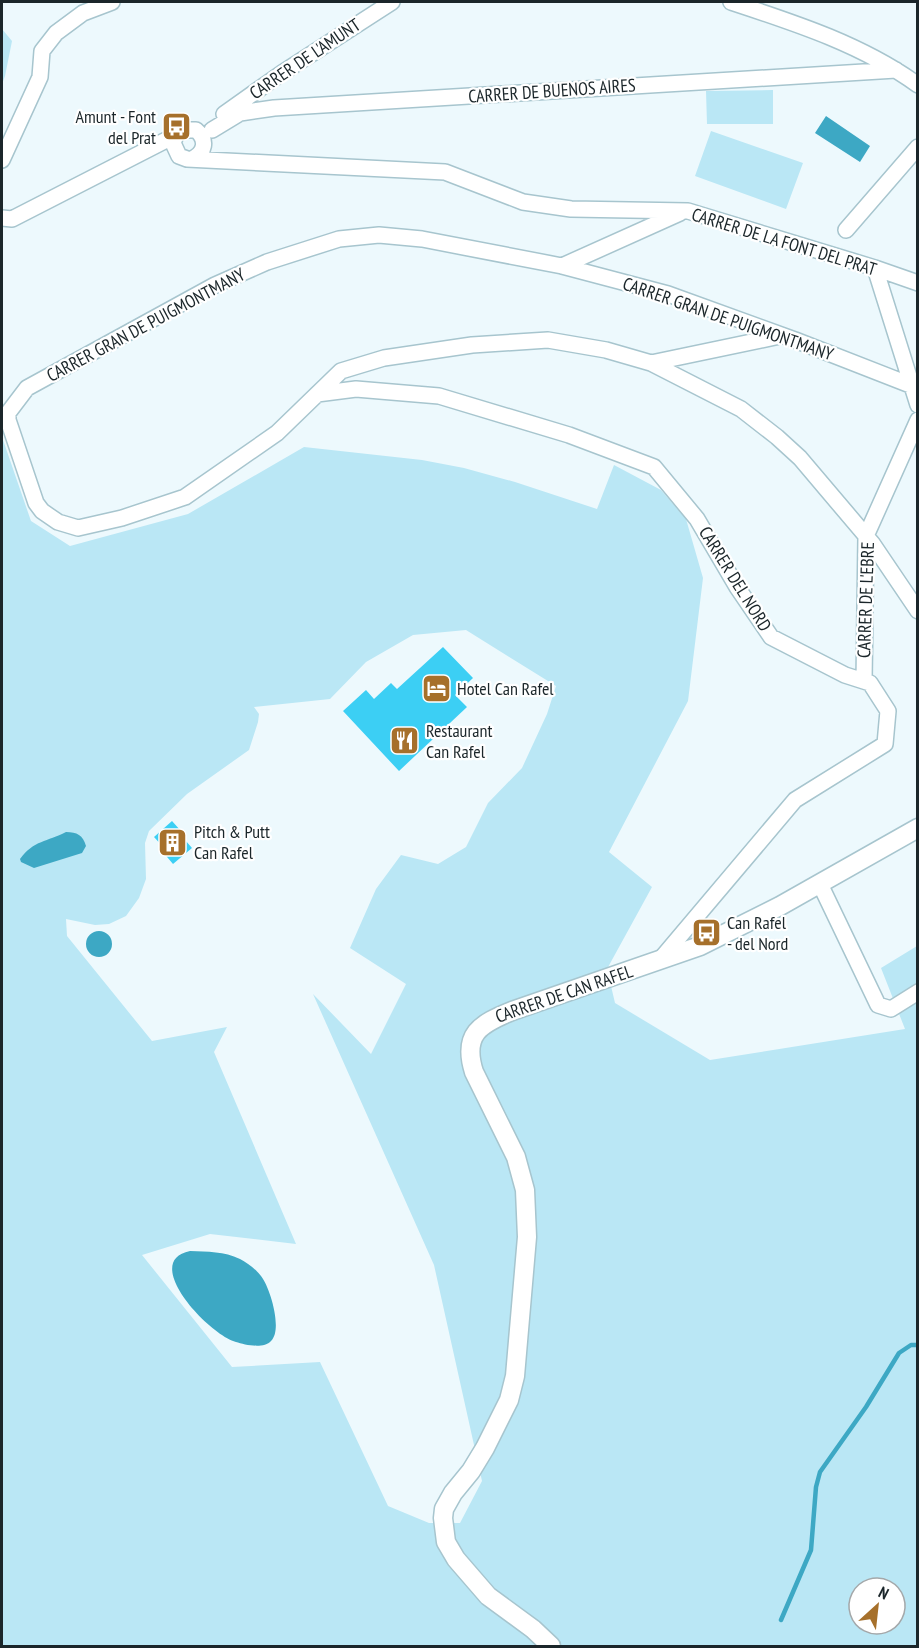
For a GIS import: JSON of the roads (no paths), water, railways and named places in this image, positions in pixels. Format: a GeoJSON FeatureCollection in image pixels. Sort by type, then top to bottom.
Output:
{"type":"FeatureCollection","features":[{"type":"Feature","properties":{"kind":"street"},"geometry":{"type":"LineString","coordinates":[[2,160],[40,77],[42,51],[56,33],[83,13],[112,2]]}},
{"type":"Feature","properties":{"kind":"street","name":"CARRER DE L'AMUNT"},"geometry":{"type":"LineString","coordinates":[[206,134],[282,73],[392,2]]}},
{"type":"Feature","properties":{"kind":"street"},"geometry":{"type":"LineString","coordinates":[[731,2],[804,26],[896,70],[918,85]]}},
{"type":"Feature","properties":{"kind":"street","name":"CARRER DE BUENOS AIRES"},"geometry":{"type":"LineString","coordinates":[[206,134],[240,113],[274,108],[896,70]]}},
{"type":"Feature","properties":{"kind":"street"},"geometry":{"type":"LineString","coordinates":[[2,218],[12,219],[176,135],[183,129],[206,134],[224,161]]}},
{"type":"Feature","properties":{"kind":"street"},"geometry":{"type":"LineString","coordinates":[[176,135],[173,143],[185,157],[199,155],[206,134]]}},
{"type":"Feature","properties":{"kind":"street"},"geometry":{"type":"LineString","coordinates":[[846,230],[918,147]]}},
{"type":"Feature","properties":{"kind":"street","name":"CARRER DE LA FONT DEL PRAT"},"geometry":{"type":"LineString","coordinates":[[147,150],[224,161],[445,172],[523,202],[561,208],[684,211],[918,283]]}},
{"type":"Feature","properties":{"kind":"street"},"geometry":{"type":"LineString","coordinates":[[562,266],[684,211]]}},
{"type":"Feature","properties":{"kind":"street","name":"CARRER GRAN DE PUIGMONTMANY"},"geometry":{"type":"LineString","coordinates":[[914,387],[668,294],[562,266],[422,239],[379,235],[339,239],[267,262],[214,285],[27,388],[8,413],[8,420],[36,503],[42,511],[58,522],[78,528],[122,518],[185,496],[277,433],[341,371],[384,358],[472,345],[548,340],[606,350],[651,363],[741,409],[777,436],[800,458],[866,536],[918,610]]}},
{"type":"Feature","properties":{"kind":"street"},"geometry":{"type":"LineString","coordinates":[[875,268],[918,405]]}},
{"type":"Feature","properties":{"kind":"street"},"geometry":{"type":"LineString","coordinates":[[651,363],[780,336]]}},
{"type":"Feature","properties":{"kind":"street","name":"CARRER DEL NORD"},"geometry":{"type":"LineString","coordinates":[[317,394],[356,389],[439,396],[569,435],[654,467],[697,519],[736,587],[771,637],[845,675],[870,683],[888,711],[885,744],[795,800],[658,961]]}},
{"type":"Feature","properties":{"kind":"street","name":"CARRER DE L'EBRE"},"geometry":{"type":"LineString","coordinates":[[864,681],[866,536],[918,420]]}},
{"type":"Feature","properties":{"kind":"street","name":"CARRER DE CAN RAFEL"},"geometry":{"type":"LineString","coordinates":[[551,1647],[533,1629],[488,1596],[456,1558],[446,1542],[444,1509],[485,1449],[509,1400],[518,1360],[527,1237],[525,1190],[516,1157],[474,1072],[469,1057],[469,1047],[474,1034],[482,1024],[493,1018],[700,946],[741,927],[918,828]]}},
{"type":"Feature","properties":{"kind":"street"},"geometry":{"type":"LineString","coordinates":[[820,884],[878,1005],[891,1009],[918,992]]}},
{"type":"Feature","properties":{"kind":"water"},"geometry":{"type":"Polygon","coordinates":[[[826,116],[870,146],[860,162],[815,133],[826,116]]]}},
{"type":"Feature","properties":{"kind":"water"},"geometry":{"type":"Polygon","coordinates":[[[66,832],[76,834],[83,839],[86,846],[82,853],[34,868],[21,862],[20,859],[30,848],[66,832]]]}},
{"type":"Feature","properties":{"kind":"water"},"geometry":{"type":"Polygon","coordinates":[[[99,931],[108,935],[112,944],[108,953],[99,957],[90,953],[86,944],[90,935],[99,931]]]}},
{"type":"Feature","properties":{"kind":"water"},"geometry":{"type":"Polygon","coordinates":[[[190,1251],[216,1252],[234,1256],[259,1273],[268,1289],[274,1308],[276,1328],[271,1341],[259,1346],[236,1342],[210,1326],[196,1312],[175,1282],[172,1268],[176,1257],[190,1251]]]}},
{"type":"Feature","properties":{"kind":"waterway"},"geometry":{"type":"LineString","coordinates":[[781,1620],[811,1550],[816,1487],[820,1472],[866,1407],[899,1353],[911,1345],[918,1345]]}},
{"type":"Feature","properties":{"kind":"place","name":"Amunt - Font del Prat"},"geometry":{"type":"Point","coordinates":[177,127]}},
{"type":"Feature","properties":{"kind":"place","name":"Hotel Can Rafel"},"geometry":{"type":"Point","coordinates":[436,689]}},
{"type":"Feature","properties":{"kind":"place","name":"Restaurant Can Rafel"},"geometry":{"type":"Point","coordinates":[405,741]}},
{"type":"Feature","properties":{"kind":"place","name":"Pitch & Putt Can Rafel"},"geometry":{"type":"Point","coordinates":[173,842]}},
{"type":"Feature","properties":{"kind":"place","name":"Can Rafel - del Nord"},"geometry":{"type":"Point","coordinates":[706,933]}}]}
